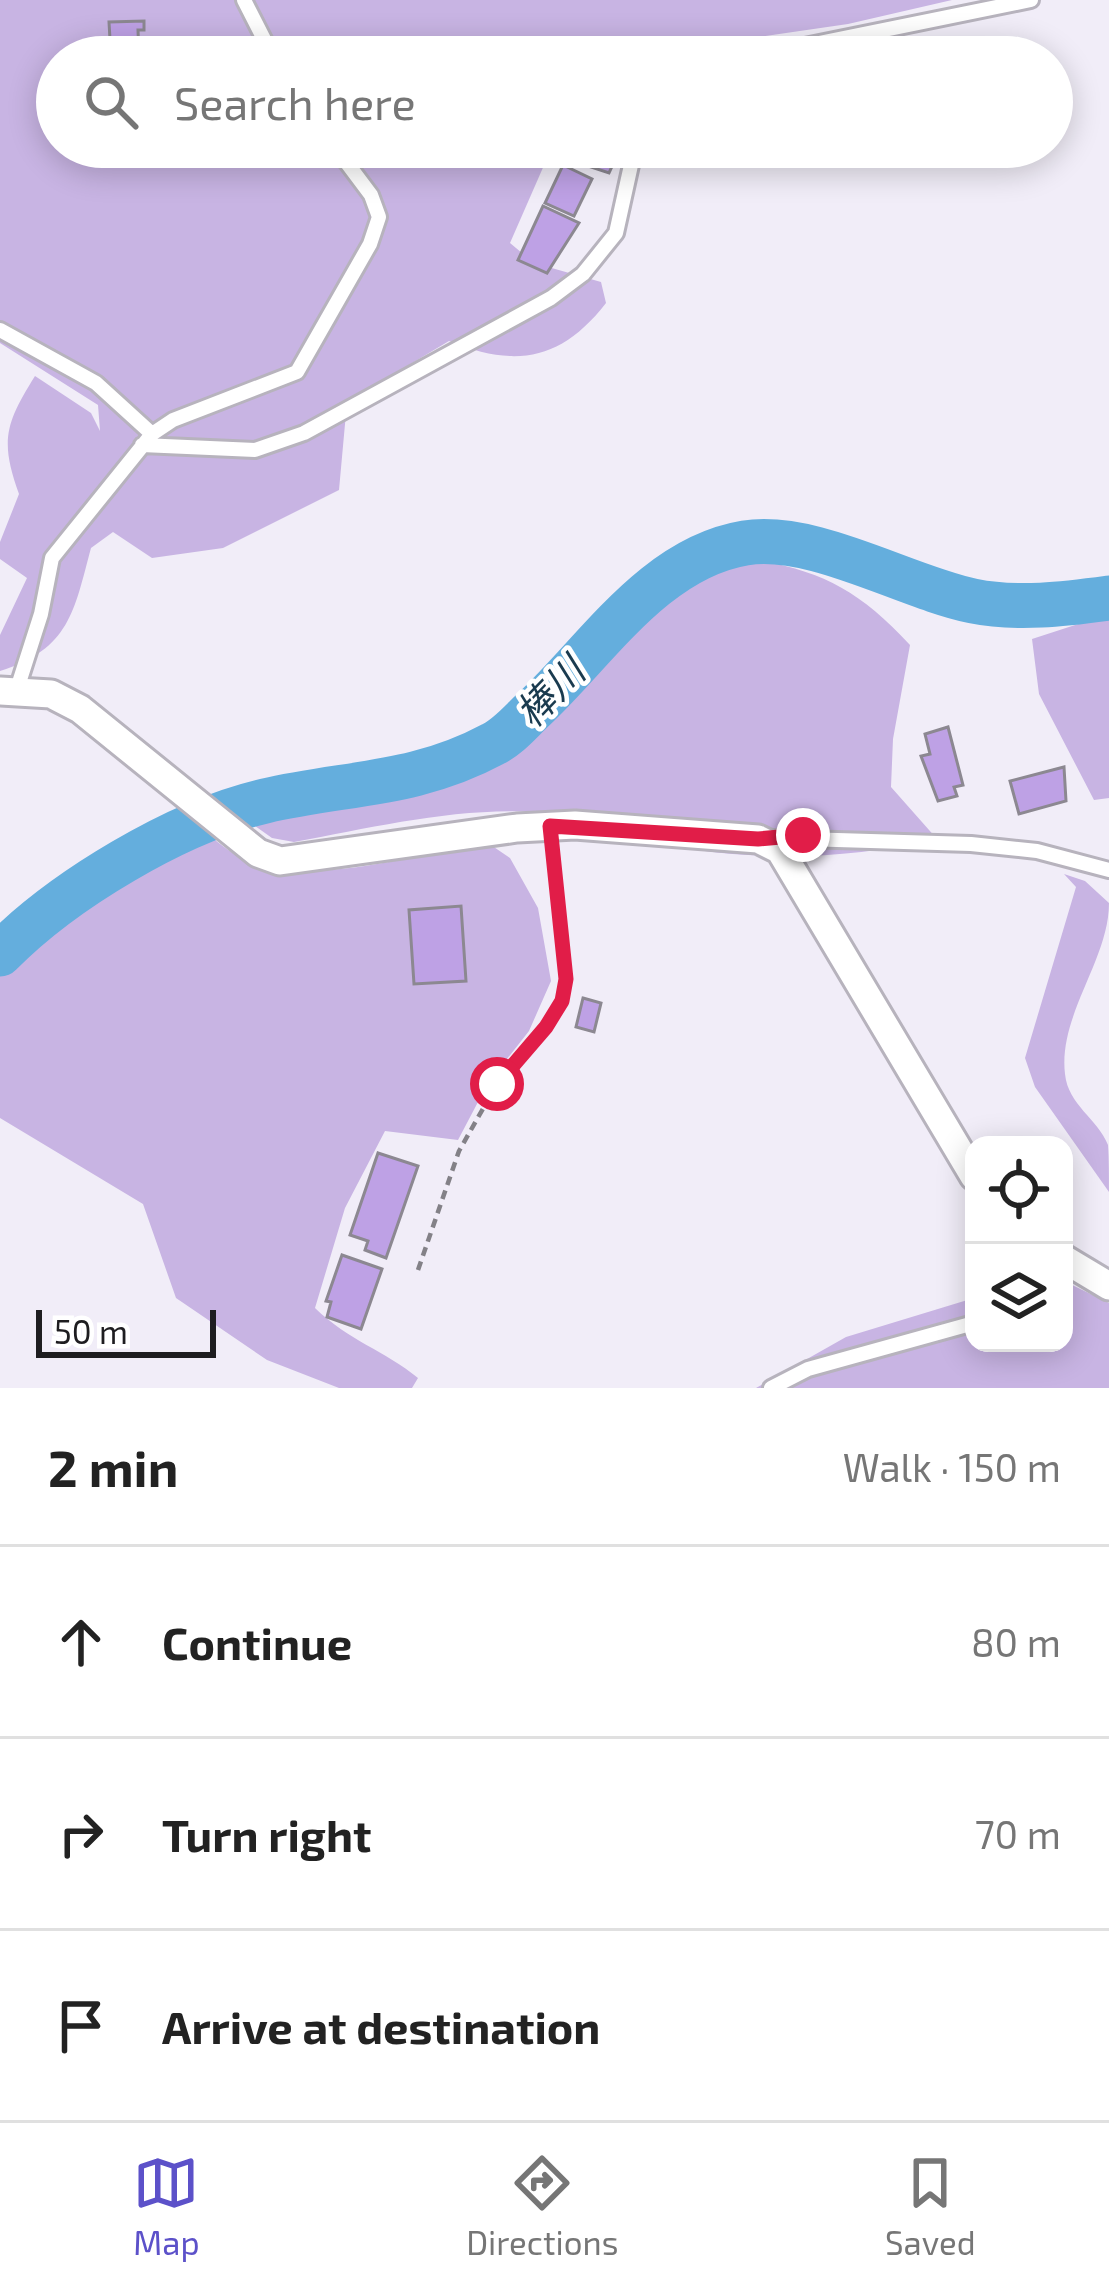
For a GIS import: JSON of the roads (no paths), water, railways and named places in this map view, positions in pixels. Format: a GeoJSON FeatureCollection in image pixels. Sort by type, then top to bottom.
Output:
{"type":"FeatureCollection","features":[{"type":"Feature","properties":{"kind":"street"},"geometry":{"type":"LineString","coordinates":[[8,690],[51,694],[80,709],[258,853],[280,861],[550,826],[758,839],[791,863],[840,958],[965,1161]]}},
{"type":"Feature","properties":{"kind":"street"},"geometry":{"type":"LineString","coordinates":[[1073,1264],[1109,1286]]}},
{"type":"Feature","properties":{"kind":"lane"},"geometry":{"type":"LineString","coordinates":[[244,0],[262,36]]}},
{"type":"Feature","properties":{"kind":"lane"},"geometry":{"type":"LineString","coordinates":[[854,36],[1031,0]]}},
{"type":"Feature","properties":{"kind":"lane"},"geometry":{"type":"LineString","coordinates":[[8,690],[52,558],[147,440],[173,420],[283,382],[310,353],[379,217],[371,194],[351,168]]}},
{"type":"Feature","properties":{"kind":"lane"},"geometry":{"type":"LineString","coordinates":[[0,331],[95,383],[147,440],[255,450],[304,433],[551,298],[583,274],[616,232],[630,168]]}},
{"type":"Feature","properties":{"kind":"lane"},"geometry":{"type":"LineString","coordinates":[[758,839],[803,835],[910,846],[971,844],[1037,851],[1109,870]]}},
{"type":"Feature","properties":{"kind":"lane"},"geometry":{"type":"LineString","coordinates":[[771,1388],[808,1369],[965,1325]]}},
{"type":"Feature","properties":{"kind":"waterway","name":"棒川"},"geometry":{"type":"LineString","coordinates":[[0,954],[89,883],[196,824],[265,801],[436,768],[493,744],[520,723],[655,587],[712,552],[745,543],[800,545],[990,604],[1109,598]]}}]}
